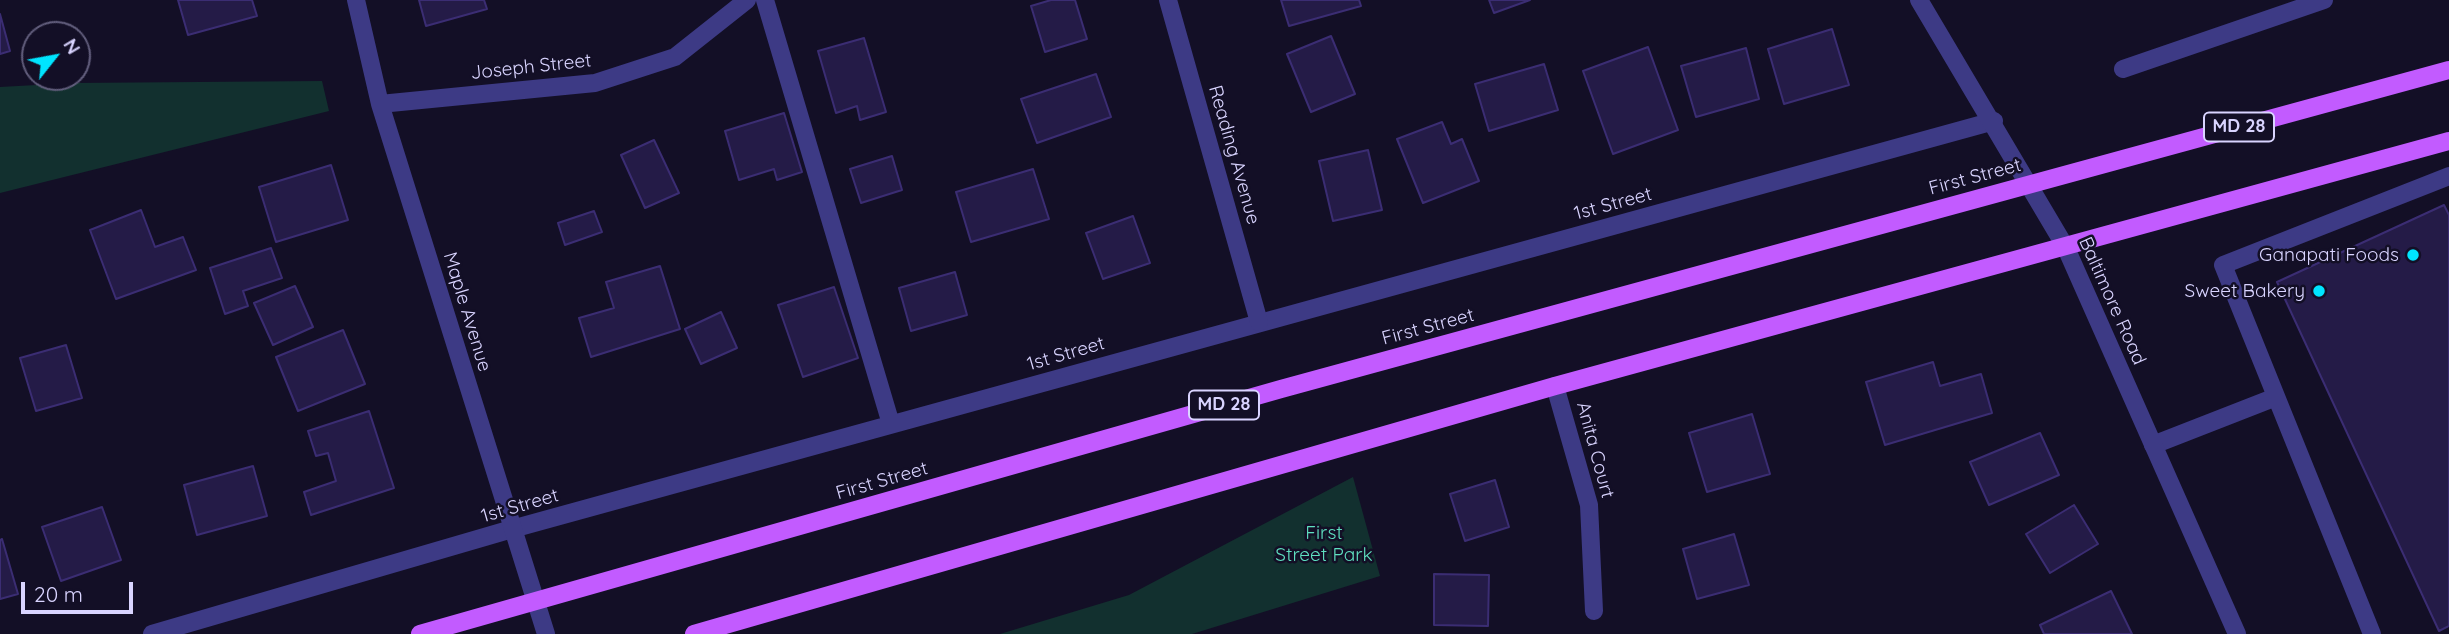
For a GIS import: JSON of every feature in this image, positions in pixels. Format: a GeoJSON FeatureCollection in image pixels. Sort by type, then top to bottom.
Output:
{"type":"FeatureCollection","features":[{"type":"Feature","properties":{"kind":"main road","name":"First Street"},"geometry":{"type":"LineString","coordinates":[[420,634],[1295,385],[2449,70]]}},
{"type":"Feature","properties":{"kind":"main road"},"geometry":{"type":"LineString","coordinates":[[694,634],[1555,386],[2449,141]]}},
{"type":"Feature","properties":{"kind":"street","name":"Maple Avenue"},"geometry":{"type":"LineString","coordinates":[[356,0],[380,104],[546,634]]}},
{"type":"Feature","properties":{"kind":"street","name":"Joseph Street"},"geometry":{"type":"LineString","coordinates":[[380,104],[595,83],[675,57],[747,0]]}},
{"type":"Feature","properties":{"kind":"street"},"geometry":{"type":"LineString","coordinates":[[765,0],[891,424]]}},
{"type":"Feature","properties":{"kind":"street","name":"Reading Avenue"},"geometry":{"type":"LineString","coordinates":[[1168,0],[1259,322]]}},
{"type":"Feature","properties":{"kind":"street","name":"Baltimore Road"},"geometry":{"type":"LineString","coordinates":[[1919,0],[1994,121],[2066,247],[2237,634]]}},
{"type":"Feature","properties":{"kind":"street"},"geometry":{"type":"LineString","coordinates":[[2123,69],[2324,0]]}},
{"type":"Feature","properties":{"kind":"street","name":"1st Street"},"geometry":{"type":"LineString","coordinates":[[152,634],[512,529],[1994,121]]}},
{"type":"Feature","properties":{"kind":"street"},"geometry":{"type":"LineString","coordinates":[[2372,634],[2223,265],[2449,176]]}},
{"type":"Feature","properties":{"kind":"street","name":"Anita Court"},"geometry":{"type":"LineString","coordinates":[[1555,386],[1589,505],[1594,611]]}},
{"type":"Feature","properties":{"kind":"street"},"geometry":{"type":"LineString","coordinates":[[2153,445],[2276,397]]}},
{"type":"Feature","properties":{"kind":"green space"},"geometry":{"type":"Polygon","coordinates":[[[322,81],[329,111],[0,193],[0,87],[21,86],[21,91],[91,91],[91,83],[322,81]]]}},
{"type":"Feature","properties":{"kind":"green space","name":"First Street Park"},"geometry":{"type":"Polygon","coordinates":[[[1353,477],[1380,576],[1192,634],[1000,634],[1129,595],[1353,477]]]}},
{"type":"Feature","properties":{"kind":"building"},"geometry":{"type":"Polygon","coordinates":[[[178,0],[252,0],[257,16],[188,35],[178,0]]]}},
{"type":"Feature","properties":{"kind":"building"},"geometry":{"type":"Polygon","coordinates":[[[419,0],[484,0],[487,9],[426,26],[419,0]]]}},
{"type":"Feature","properties":{"kind":"building"},"geometry":{"type":"Polygon","coordinates":[[[1051,0],[1075,0],[1087,39],[1045,52],[1031,6],[1051,0]]]}},
{"type":"Feature","properties":{"kind":"building"},"geometry":{"type":"Polygon","coordinates":[[[1281,0],[1359,0],[1361,6],[1289,26],[1281,0]]]}},
{"type":"Feature","properties":{"kind":"building"},"geometry":{"type":"Polygon","coordinates":[[[1489,0],[1530,0],[1494,13],[1489,0]]]}},
{"type":"Feature","properties":{"kind":"building"},"geometry":{"type":"Polygon","coordinates":[[[0,14],[10,51],[0,54],[0,14]]]}},
{"type":"Feature","properties":{"kind":"building"},"geometry":{"type":"Polygon","coordinates":[[[1832,29],[1849,85],[1784,104],[1768,49],[1832,29]]]}},
{"type":"Feature","properties":{"kind":"building"},"geometry":{"type":"Polygon","coordinates":[[[1331,36],[1355,94],[1311,112],[1287,54],[1331,36]]]}},
{"type":"Feature","properties":{"kind":"building"},"geometry":{"type":"Polygon","coordinates":[[[864,38],[886,112],[860,120],[857,106],[836,113],[818,51],[864,38]]]}},
{"type":"Feature","properties":{"kind":"building"},"geometry":{"type":"Polygon","coordinates":[[[1648,47],[1678,130],[1613,154],[1583,71],[1648,47]]]}},
{"type":"Feature","properties":{"kind":"building"},"geometry":{"type":"Polygon","coordinates":[[[1746,48],[1759,99],[1696,117],[1681,66],[1746,48]]]}},
{"type":"Feature","properties":{"kind":"building"},"geometry":{"type":"Polygon","coordinates":[[[1544,64],[1558,110],[1489,131],[1475,84],[1544,64]]]}},
{"type":"Feature","properties":{"kind":"building"},"geometry":{"type":"Polygon","coordinates":[[[1096,74],[1111,117],[1037,143],[1021,99],[1096,74]]]}},
{"type":"Feature","properties":{"kind":"building"},"geometry":{"type":"Polygon","coordinates":[[[784,113],[802,172],[777,180],[774,169],[739,180],[725,131],[784,113]]]}},
{"type":"Feature","properties":{"kind":"building"},"geometry":{"type":"Polygon","coordinates":[[[1442,122],[1451,144],[1462,139],[1479,181],[1423,203],[1397,139],[1442,122]]]}},
{"type":"Feature","properties":{"kind":"building"},"geometry":{"type":"Polygon","coordinates":[[[654,140],[679,193],[645,208],[621,155],[654,140]]]}},
{"type":"Feature","properties":{"kind":"building"},"geometry":{"type":"Polygon","coordinates":[[[1368,150],[1382,210],[1333,221],[1319,161],[1368,150]]]}},
{"type":"Feature","properties":{"kind":"building"},"geometry":{"type":"Polygon","coordinates":[[[892,156],[902,190],[861,203],[850,169],[892,156]]]}},
{"type":"Feature","properties":{"kind":"building"},"geometry":{"type":"Polygon","coordinates":[[[331,165],[348,220],[276,242],[259,187],[331,165]]]}},
{"type":"Feature","properties":{"kind":"building"},"geometry":{"type":"Polygon","coordinates":[[[1033,169],[1049,219],[971,242],[956,192],[1033,169]]]}},
{"type":"Feature","properties":{"kind":"building"},"geometry":{"type":"Polygon","coordinates":[[[2444,205],[2449,215],[2449,626],[2439,631],[2277,282],[2444,205]]]}},
{"type":"Feature","properties":{"kind":"building"},"geometry":{"type":"Polygon","coordinates":[[[141,210],[155,247],[183,237],[196,270],[116,299],[90,230],[141,210]]]}},
{"type":"Feature","properties":{"kind":"building"},"geometry":{"type":"Polygon","coordinates":[[[594,211],[602,232],[565,245],[558,223],[594,211]]]}},
{"type":"Feature","properties":{"kind":"building"},"geometry":{"type":"Polygon","coordinates":[[[1133,216],[1150,263],[1103,279],[1086,233],[1133,216]]]}},
{"type":"Feature","properties":{"kind":"building"},"geometry":{"type":"Polygon","coordinates":[[[271,248],[282,278],[243,291],[248,306],[225,314],[210,268],[271,248]]]}},
{"type":"Feature","properties":{"kind":"building"},"geometry":{"type":"Polygon","coordinates":[[[660,266],[680,329],[591,357],[579,318],[614,308],[606,282],[660,266]]]}},
{"type":"Feature","properties":{"kind":"building"},"geometry":{"type":"Polygon","coordinates":[[[955,272],[967,315],[911,331],[899,288],[955,272]]]}},
{"type":"Feature","properties":{"kind":"building"},"geometry":{"type":"Polygon","coordinates":[[[295,286],[313,327],[273,345],[254,303],[295,286]]]}},
{"type":"Feature","properties":{"kind":"building"},"geometry":{"type":"Polygon","coordinates":[[[834,287],[858,358],[803,377],[778,305],[834,287]]]}},
{"type":"Feature","properties":{"kind":"building"},"geometry":{"type":"Polygon","coordinates":[[[721,312],[737,348],[701,364],[685,329],[721,312]]]}},
{"type":"Feature","properties":{"kind":"building"},"geometry":{"type":"Polygon","coordinates":[[[343,330],[365,384],[298,411],[276,357],[343,330]]]}},
{"type":"Feature","properties":{"kind":"building"},"geometry":{"type":"Polygon","coordinates":[[[66,345],[82,398],[36,411],[20,358],[66,345]]]}},
{"type":"Feature","properties":{"kind":"building"},"geometry":{"type":"Polygon","coordinates":[[[1933,362],[1940,386],[1981,374],[1992,413],[1885,445],[1866,382],[1933,362]]]}},
{"type":"Feature","properties":{"kind":"building"},"geometry":{"type":"Polygon","coordinates":[[[369,411],[394,488],[311,515],[304,492],[336,481],[328,453],[316,456],[308,431],[369,411]]]}},
{"type":"Feature","properties":{"kind":"building"},"geometry":{"type":"Polygon","coordinates":[[[1752,414],[1770,474],[1707,492],[1689,433],[1752,414]]]}},
{"type":"Feature","properties":{"kind":"building"},"geometry":{"type":"Polygon","coordinates":[[[2040,433],[2059,475],[1989,505],[1970,462],[2040,433]]]}},
{"type":"Feature","properties":{"kind":"building"},"geometry":{"type":"Polygon","coordinates":[[[253,466],[267,516],[197,535],[184,485],[253,466]]]}},
{"type":"Feature","properties":{"kind":"building"},"geometry":{"type":"Polygon","coordinates":[[[1495,480],[1509,527],[1465,541],[1450,494],[1495,480]]]}},
{"type":"Feature","properties":{"kind":"building"},"geometry":{"type":"Polygon","coordinates":[[[2074,505],[2098,544],[2050,573],[2026,534],[2074,505]]]}},
{"type":"Feature","properties":{"kind":"building"},"geometry":{"type":"Polygon","coordinates":[[[102,507],[121,560],[61,581],[42,527],[102,507]]]}},
{"type":"Feature","properties":{"kind":"building"},"geometry":{"type":"Polygon","coordinates":[[[1734,534],[1749,585],[1697,599],[1683,549],[1734,534]]]}},
{"type":"Feature","properties":{"kind":"building"},"geometry":{"type":"Polygon","coordinates":[[[2,539],[18,594],[0,599],[0,540],[2,539]]]}},
{"type":"Feature","properties":{"kind":"building"},"geometry":{"type":"Polygon","coordinates":[[[1434,574],[1489,575],[1488,626],[1434,625],[1434,574]]]}},
{"type":"Feature","properties":{"kind":"building"},"geometry":{"type":"Polygon","coordinates":[[[2111,591],[2132,634],[2044,634],[2040,625],[2111,591]]]}},
{"type":"Feature","properties":{"kind":"place","name":"Ganapati Foods"},"geometry":{"type":"Point","coordinates":[2413,255]}},
{"type":"Feature","properties":{"kind":"place","name":"Sweet Bakery"},"geometry":{"type":"Point","coordinates":[2319,291]}}]}
